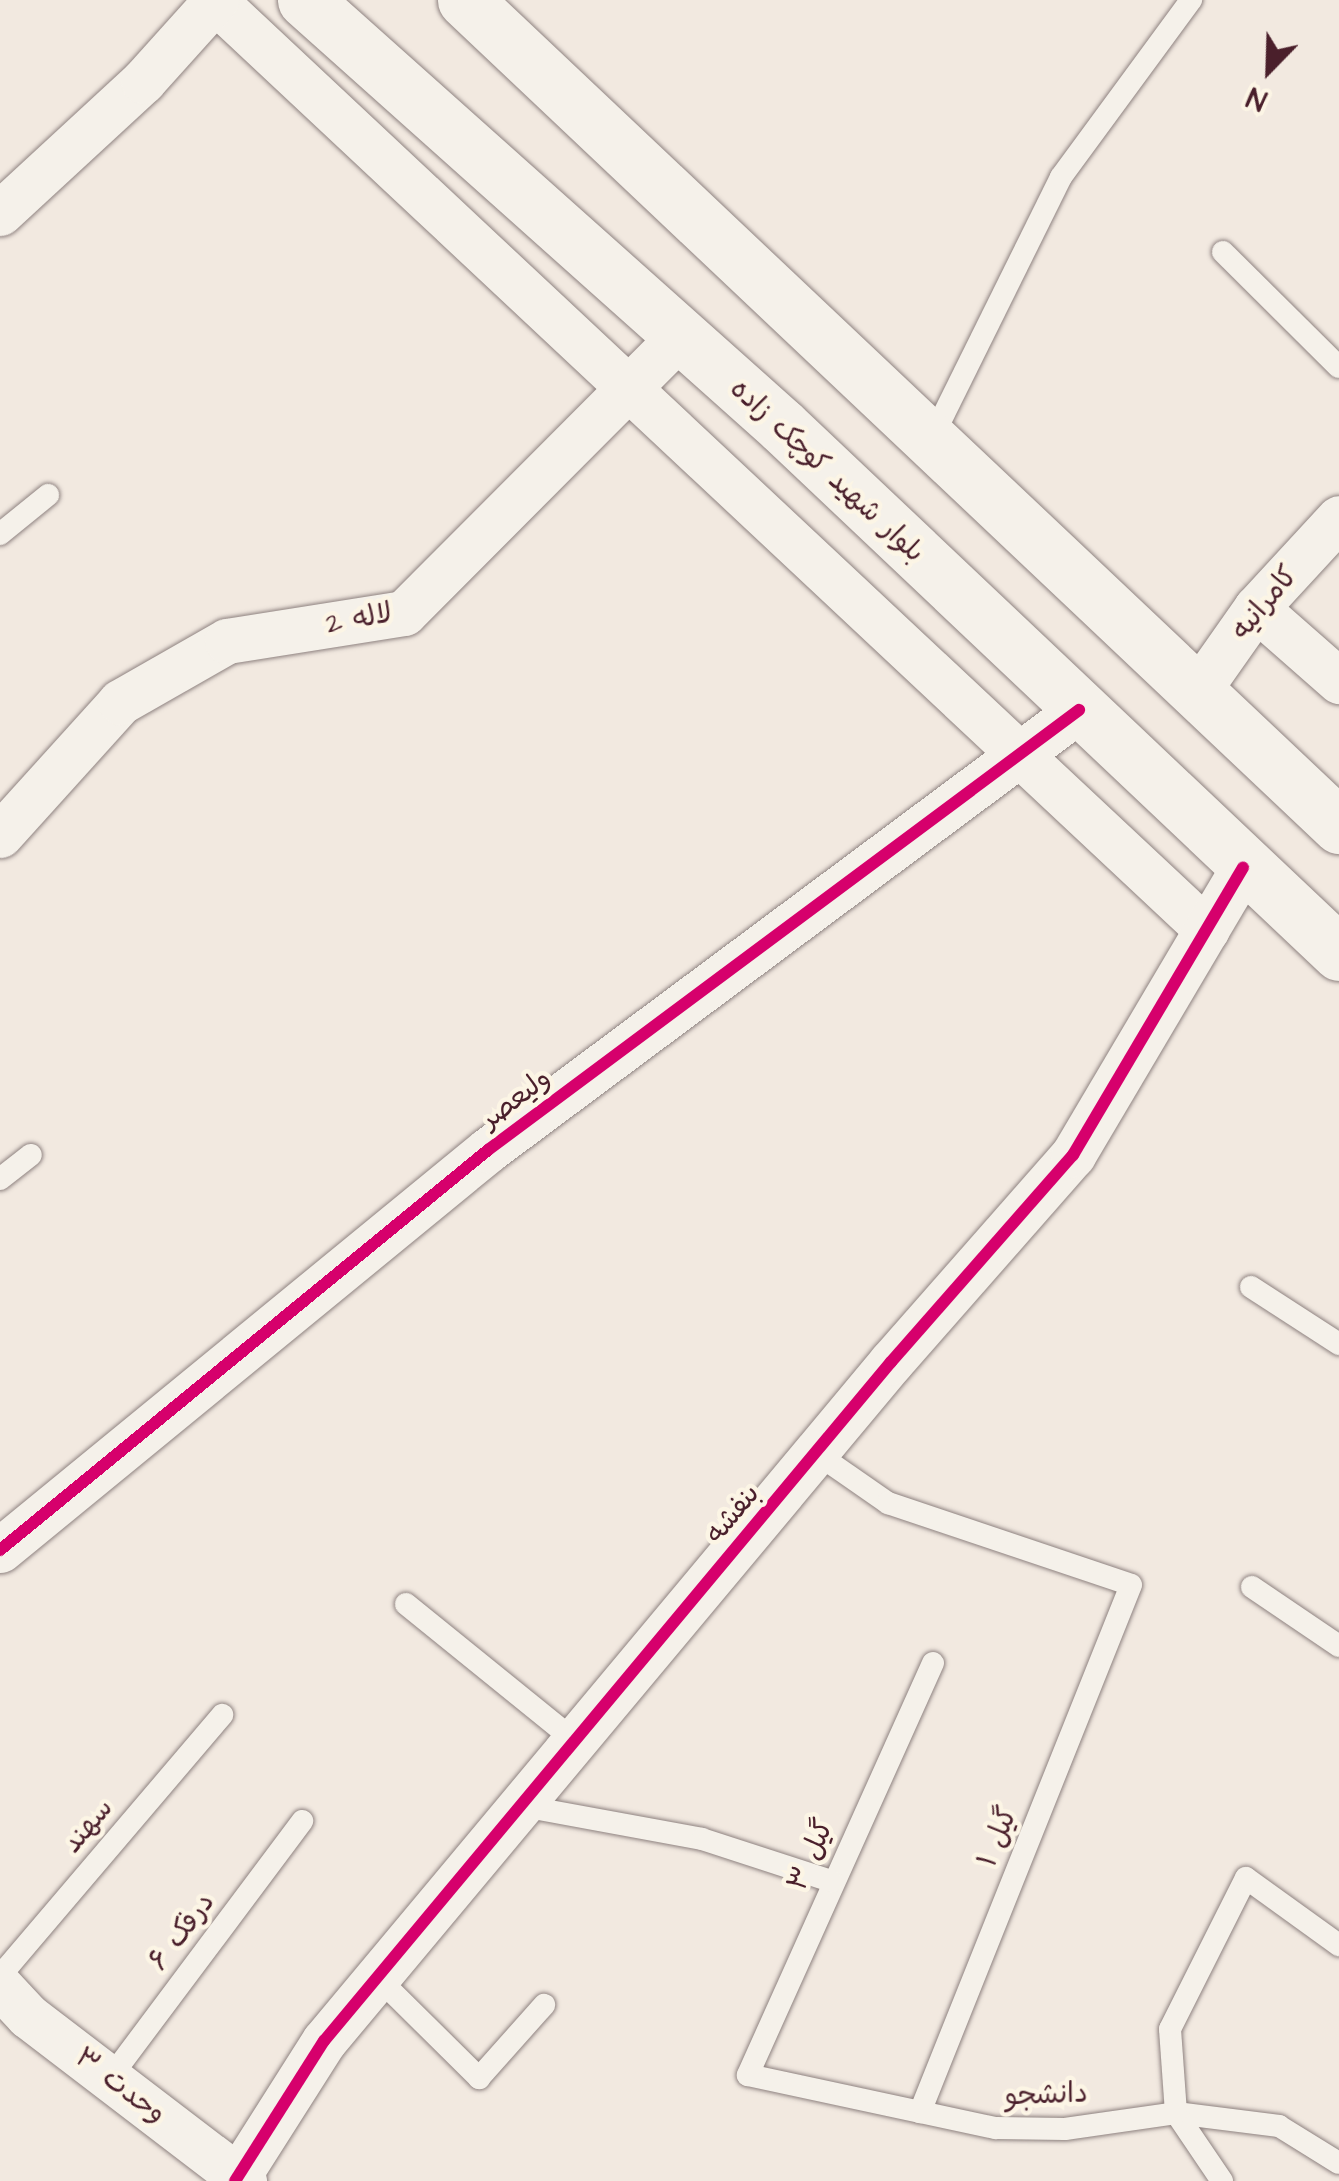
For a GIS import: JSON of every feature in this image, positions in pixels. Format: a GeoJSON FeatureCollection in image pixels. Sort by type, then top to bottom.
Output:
{"type":"FeatureCollection","features":[{"type":"Feature","properties":{"kind":"main road","name":"بلوار شهید کوچک زاده"},"geometry":{"type":"LineString","coordinates":[[305,0],[682,336],[1243,868],[1339,952]]}},
{"type":"Feature","properties":{"kind":"main road"},"geometry":{"type":"LineString","coordinates":[[465,0],[1339,826]]}},
{"type":"Feature","properties":{"kind":"street"},"geometry":{"type":"LineString","coordinates":[[0,214],[143,81],[215,0],[625,392],[1020,753],[1207,930]]}},
{"type":"Feature","properties":{"kind":"street","name":"لاله 2"},"geometry":{"type":"LineString","coordinates":[[0,836],[120,702],[212,650],[227,642],[404,613],[682,336]]}},
{"type":"Feature","properties":{"kind":"street","name":"کامرانیه"},"geometry":{"type":"LineString","coordinates":[[1197,692],[1256,608],[1339,518]]}},
{"type":"Feature","properties":{"kind":"street"},"geometry":{"type":"LineString","coordinates":[[1256,608],[1339,681]]}},
{"type":"Feature","properties":{"kind":"street","name":"ولیعصر"},"geometry":{"type":"LineString","coordinates":[[0,1550],[488,1150],[1078,710]]}},
{"type":"Feature","properties":{"kind":"street","name":"بنفشه"},"geometry":{"type":"LineString","coordinates":[[239,2179],[324,2041],[517,1806],[1074,1155],[1243,868]]}},
{"type":"Feature","properties":{"kind":"street","name":"وحدت ۳"},"geometry":{"type":"LineString","coordinates":[[0,1986],[239,2179]]}},
{"type":"Feature","properties":{"kind":"lane"},"geometry":{"type":"LineString","coordinates":[[932,438],[1062,177],[1192,0]]}},
{"type":"Feature","properties":{"kind":"lane"},"geometry":{"type":"LineString","coordinates":[[1223,252],[1339,367]]}},
{"type":"Feature","properties":{"kind":"lane"},"geometry":{"type":"LineString","coordinates":[[0,534],[48,495]]}},
{"type":"Feature","properties":{"kind":"lane"},"geometry":{"type":"LineString","coordinates":[[0,1178],[30,1156]]}},
{"type":"Feature","properties":{"kind":"lane"},"geometry":{"type":"LineString","coordinates":[[1251,1287],[1339,1344]]}},
{"type":"Feature","properties":{"kind":"lane","name":"گیل ۱"},"geometry":{"type":"LineString","coordinates":[[816,1453],[888,1502],[1131,1585],[920,2112]]}},
{"type":"Feature","properties":{"kind":"lane"},"geometry":{"type":"LineString","coordinates":[[1252,1587],[1339,1646]]}},
{"type":"Feature","properties":{"kind":"lane"},"geometry":{"type":"LineString","coordinates":[[406,1604],[574,1740]]}},
{"type":"Feature","properties":{"kind":"lane","name":"گیل ۳"},"geometry":{"type":"LineString","coordinates":[[748,2075],[831,1880],[933,1662]]}},
{"type":"Feature","properties":{"kind":"lane","name":"سهند"},"geometry":{"type":"LineString","coordinates":[[0,1976],[222,1716]]}},
{"type":"Feature","properties":{"kind":"lane"},"geometry":{"type":"LineString","coordinates":[[517,1806],[702,1839],[831,1880]]}},
{"type":"Feature","properties":{"kind":"lane","name":"درفک ۶"},"geometry":{"type":"LineString","coordinates":[[110,2078],[302,1821]]}},
{"type":"Feature","properties":{"kind":"lane"},"geometry":{"type":"LineString","coordinates":[[1222,2181],[1176,2113],[1170,2029],[1246,1878],[1339,1945]]}},
{"type":"Feature","properties":{"kind":"lane"},"geometry":{"type":"LineString","coordinates":[[377,1977],[479,2078],[544,2005]]}},
{"type":"Feature","properties":{"kind":"lane","name":"دانشجو"},"geometry":{"type":"LineString","coordinates":[[748,2075],[996,2128],[1065,2129],[1176,2113],[1279,2126],[1339,2163]]}},
{"type":"Feature","properties":{"kind":"cycle path"},"geometry":{"type":"LineString","coordinates":[[0,1550],[488,1150],[1079,710]]}},
{"type":"Feature","properties":{"kind":"cycle path"},"geometry":{"type":"LineString","coordinates":[[235,2181],[324,2041],[891,1362],[1073,1155],[1243,868]]}}]}
